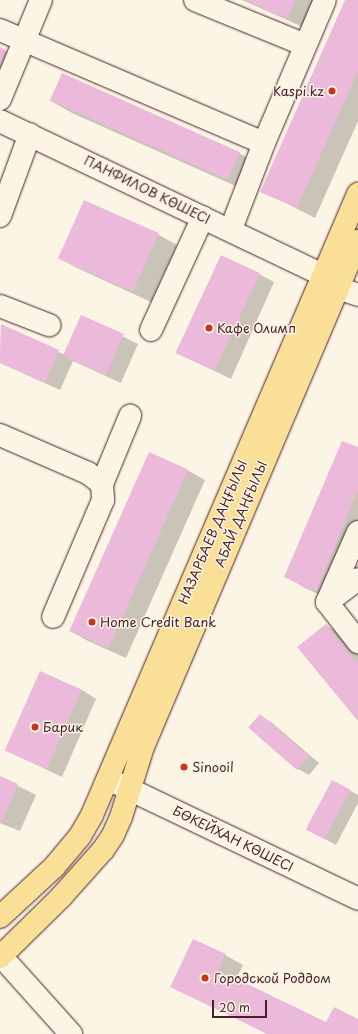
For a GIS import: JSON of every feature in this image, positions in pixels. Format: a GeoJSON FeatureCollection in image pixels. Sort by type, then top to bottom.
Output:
{"type":"FeatureCollection","features":[{"type":"Feature","properties":{"kind":"main road","name":"АБАЙ ДАҢҒЫЛЫ"},"geometry":{"type":"LineString","coordinates":[[340,286],[358,194]]}},
{"type":"Feature","properties":{"kind":"main road","name":"АБАЙ ДАҢҒЫЛЫ"},"geometry":{"type":"LineString","coordinates":[[130,789],[143,747],[358,241]]}},
{"type":"Feature","properties":{"kind":"main road","name":"НАЗАРБАЕВ ДАҢҒЫЛЫ"},"geometry":{"type":"LineString","coordinates":[[0,917],[54,868],[72,847],[86,826],[340,286]]}},
{"type":"Feature","properties":{"kind":"main road"},"geometry":{"type":"LineString","coordinates":[[0,956],[61,897],[108,844],[121,817],[130,789]]}},
{"type":"Feature","properties":{"kind":"street"},"geometry":{"type":"LineString","coordinates":[[0,99],[41,0]]}},
{"type":"Feature","properties":{"kind":"street"},"geometry":{"type":"LineString","coordinates":[[195,0],[305,46]]}},
{"type":"Feature","properties":{"kind":"street"},"geometry":{"type":"LineString","coordinates":[[231,229],[264,143],[325,0]]}},
{"type":"Feature","properties":{"kind":"street"},"geometry":{"type":"LineString","coordinates":[[0,30],[264,143]]}},
{"type":"Feature","properties":{"kind":"street","name":"ПАНФИЛОВ КӨШЕСІ"},"geometry":{"type":"LineString","coordinates":[[2,127],[30,134],[231,229],[294,260],[340,286]]}},
{"type":"Feature","properties":{"kind":"street"},"geometry":{"type":"LineString","coordinates":[[0,216],[30,134]]}},
{"type":"Feature","properties":{"kind":"street"},"geometry":{"type":"LineString","coordinates":[[151,330],[203,217]]}},
{"type":"Feature","properties":{"kind":"street"},"geometry":{"type":"LineString","coordinates":[[0,306],[49,325]]}},
{"type":"Feature","properties":{"kind":"street"},"geometry":{"type":"LineString","coordinates":[[53,617],[103,500],[102,484],[130,416]]}},
{"type":"Feature","properties":{"kind":"street"},"geometry":{"type":"LineString","coordinates":[[0,434],[88,473],[102,484]]}},
{"type":"Feature","properties":{"kind":"street"},"geometry":{"type":"LineString","coordinates":[[328,602],[358,532]]}},
{"type":"Feature","properties":{"kind":"street"},"geometry":{"type":"LineString","coordinates":[[328,602],[358,579]]}},
{"type":"Feature","properties":{"kind":"street"},"geometry":{"type":"LineString","coordinates":[[328,602],[358,642]]}},
{"type":"Feature","properties":{"kind":"street","name":"БӨКЕЙХАН КӨШЕСІ"},"geometry":{"type":"LineString","coordinates":[[108,779],[356,894]]}},
{"type":"Feature","properties":{"kind":"street"},"geometry":{"type":"LineString","coordinates":[[0,956],[71,1034]]}},
{"type":"Feature","properties":{"kind":"building"},"geometry":{"type":"Polygon","coordinates":[[[245,0],[295,0],[287,19],[245,0]]]}},
{"type":"Feature","properties":{"kind":"building"},"geometry":{"type":"Polygon","coordinates":[[[345,0],[358,0],[358,71],[297,208],[260,192],[345,0]]]}},
{"type":"Feature","properties":{"kind":"building"},"geometry":{"type":"Polygon","coordinates":[[[0,47],[6,50],[0,64],[0,47]]]}},
{"type":"Feature","properties":{"kind":"building"},"geometry":{"type":"Polygon","coordinates":[[[62,73],[240,152],[228,180],[50,100],[62,73]]]}},
{"type":"Feature","properties":{"kind":"building"},"geometry":{"type":"Polygon","coordinates":[[[84,200],[159,233],[133,292],[58,258],[84,200]]]}},
{"type":"Feature","properties":{"kind":"building"},"geometry":{"type":"Polygon","coordinates":[[[221,255],[260,273],[214,371],[175,353],[221,255]]]}},
{"type":"Feature","properties":{"kind":"building"},"geometry":{"type":"Polygon","coordinates":[[[81,315],[124,334],[106,375],[63,356],[81,315]]]}},
{"type":"Feature","properties":{"kind":"building"},"geometry":{"type":"Polygon","coordinates":[[[1,324],[59,350],[45,383],[0,363],[1,324]]]}},
{"type":"Feature","properties":{"kind":"building"},"geometry":{"type":"Polygon","coordinates":[[[342,441],[358,447],[358,489],[316,592],[284,577],[342,441]]]}},
{"type":"Feature","properties":{"kind":"building"},"geometry":{"type":"Polygon","coordinates":[[[149,452],[188,469],[109,649],[69,631],[149,452]]]}},
{"type":"Feature","properties":{"kind":"building"},"geometry":{"type":"Polygon","coordinates":[[[326,624],[358,664],[358,721],[297,647],[326,624]]]}},
{"type":"Feature","properties":{"kind":"building"},"geometry":{"type":"Polygon","coordinates":[[[40,671],[82,690],[47,769],[5,750],[40,671]]]}},
{"type":"Feature","properties":{"kind":"building"},"geometry":{"type":"Polygon","coordinates":[[[260,714],[309,757],[297,770],[248,728],[260,714]]]}},
{"type":"Feature","properties":{"kind":"building"},"geometry":{"type":"Polygon","coordinates":[[[0,776],[18,784],[2,822],[0,821],[0,776]]]}},
{"type":"Feature","properties":{"kind":"building"},"geometry":{"type":"Polygon","coordinates":[[[332,780],[351,790],[324,839],[306,829],[332,780]]]}},
{"type":"Feature","properties":{"kind":"building","name":"Городской Роддом"},"geometry":{"type":"Polygon","coordinates":[[[193,939],[226,954],[218,970],[326,1022],[334,1007],[358,1019],[358,1034],[268,1034],[170,987],[193,939]]]}},
{"type":"Feature","properties":{"kind":"place","name":"Kaspi.kz"},"geometry":{"type":"Point","coordinates":[332,91]}},
{"type":"Feature","properties":{"kind":"place","name":"Кафе Олимп"},"geometry":{"type":"Point","coordinates":[209,328]}},
{"type":"Feature","properties":{"kind":"place","name":"Home Credit Bank"},"geometry":{"type":"Point","coordinates":[92,622]}},
{"type":"Feature","properties":{"kind":"place","name":"Барик"},"geometry":{"type":"Point","coordinates":[35,727]}},
{"type":"Feature","properties":{"kind":"place","name":"Sinooil"},"geometry":{"type":"Point","coordinates":[184,767]}},
{"type":"Feature","properties":{"kind":"place","name":"Городской Роддом"},"geometry":{"type":"Point","coordinates":[205,978]}}]}
